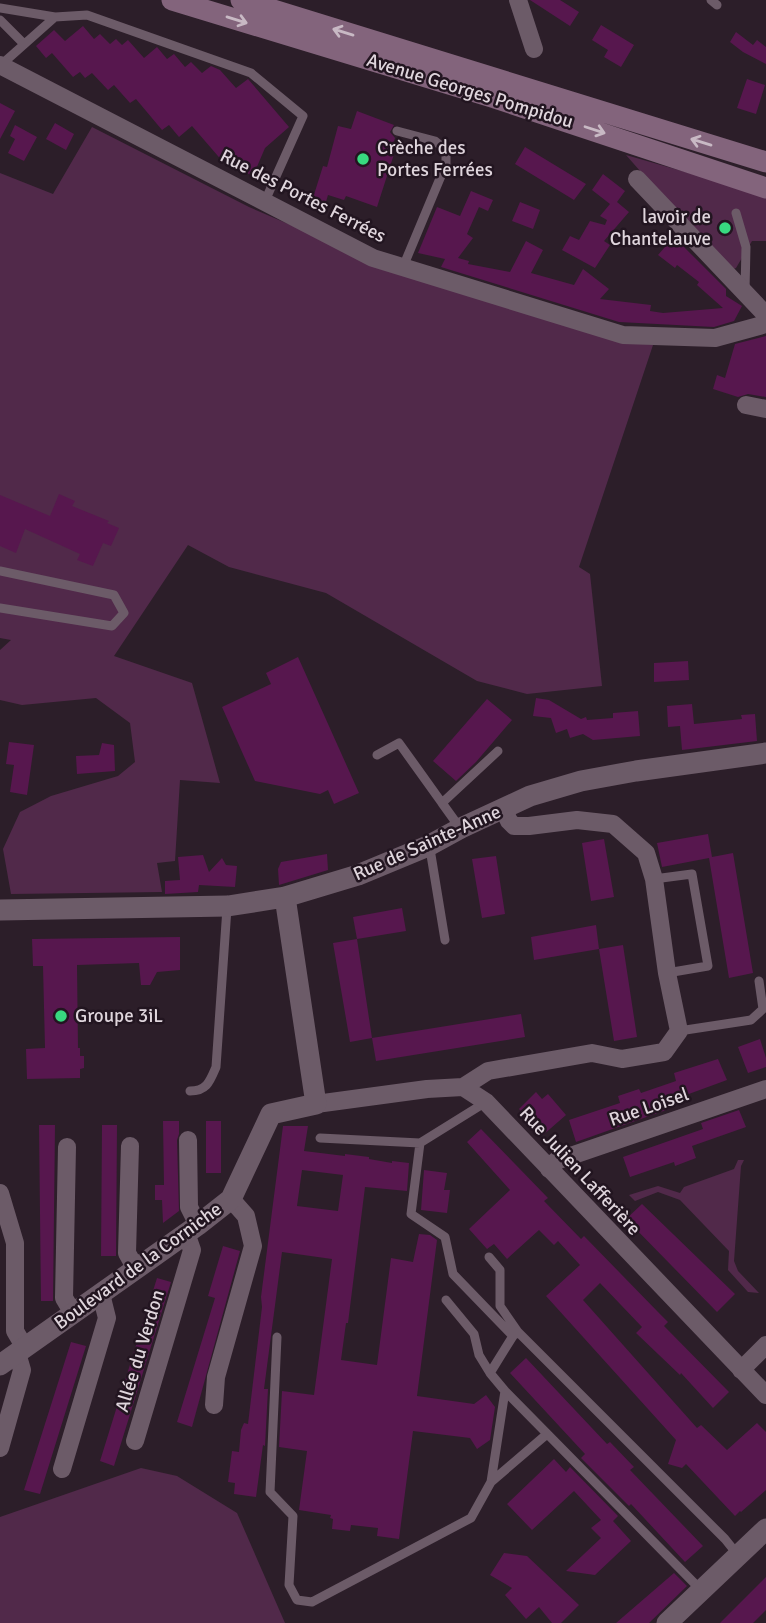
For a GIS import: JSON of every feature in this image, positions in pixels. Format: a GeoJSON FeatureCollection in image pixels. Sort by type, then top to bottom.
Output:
{"type":"FeatureCollection","features":[{"type":"Feature","properties":{"kind":"main road","name":"Avenue Georges Pompidou"},"geometry":{"type":"LineString","coordinates":[[172,0],[519,106],[766,188]]}},
{"type":"Feature","properties":{"kind":"main road","name":"Avenue Georges Pompidou"},"geometry":{"type":"LineString","coordinates":[[241,0],[766,162]]}},
{"type":"Feature","properties":{"kind":"street"},"geometry":{"type":"LineString","coordinates":[[518,0],[534,49]]}},
{"type":"Feature","properties":{"kind":"street","name":"Rue des Portes Ferrées"},"geometry":{"type":"LineString","coordinates":[[1,65],[373,258],[623,335],[715,338],[766,324]]}},
{"type":"Feature","properties":{"kind":"street"},"geometry":{"type":"LineString","coordinates":[[637,179],[766,316]]}},
{"type":"Feature","properties":{"kind":"street"},"geometry":{"type":"LineString","coordinates":[[746,405],[766,409]]}},
{"type":"Feature","properties":{"kind":"street","name":"Rue de Sainte-Anne"},"geometry":{"type":"LineString","coordinates":[[0,910],[228,906],[285,897],[358,875],[428,846],[530,796],[581,781],[766,753]]}},
{"type":"Feature","properties":{"kind":"street"},"geometry":{"type":"LineString","coordinates":[[285,897],[316,1104],[427,1089],[463,1087],[488,1072],[592,1054],[622,1059],[664,1052],[679,1031],[667,973],[654,879],[646,853],[613,824],[577,820],[514,826],[503,808]]}},
{"type":"Feature","properties":{"kind":"street","name":"Rue Julien Lafferière"},"geometry":{"type":"LineString","coordinates":[[463,1087],[486,1102],[766,1395]]}},
{"type":"Feature","properties":{"kind":"street","name":"Rue Loisel"},"geometry":{"type":"LineString","coordinates":[[549,1169],[556,1161],[766,1089]]}},
{"type":"Feature","properties":{"kind":"street","name":"Boulevard de la Corniche"},"geometry":{"type":"LineString","coordinates":[[14,1355],[231,1199],[271,1114],[316,1104]]}},
{"type":"Feature","properties":{"kind":"street","name":"Allée du Verdon"},"geometry":{"type":"LineString","coordinates":[[135,1441],[192,1250],[188,1140]]}},
{"type":"Feature","properties":{"kind":"street"},"geometry":{"type":"LineString","coordinates":[[130,1146],[127,1253],[136,1269]]}},
{"type":"Feature","properties":{"kind":"street"},"geometry":{"type":"LineString","coordinates":[[67,1147],[64,1298],[73,1313]]}},
{"type":"Feature","properties":{"kind":"street"},"geometry":{"type":"LineString","coordinates":[[0,1193],[15,1243],[14,1355],[22,1370],[0,1448]]}},
{"type":"Feature","properties":{"kind":"street"},"geometry":{"type":"LineString","coordinates":[[214,1405],[216,1377],[253,1246],[246,1216],[231,1199]]}},
{"type":"Feature","properties":{"kind":"street"},"geometry":{"type":"LineString","coordinates":[[62,1469],[107,1318],[101,1294]]}},
{"type":"Feature","properties":{"kind":"street"},"geometry":{"type":"LineString","coordinates":[[741,1370],[766,1345]]}},
{"type":"Feature","properties":{"kind":"street"},"geometry":{"type":"LineString","coordinates":[[667,1623],[766,1529]]}},
{"type":"Feature","properties":{"kind":"lane"},"geometry":{"type":"LineString","coordinates":[[0,8],[55,16],[87,15],[251,73],[303,116],[265,201]]}},
{"type":"Feature","properties":{"kind":"lane"},"geometry":{"type":"LineString","coordinates":[[1,65],[55,16]]}},
{"type":"Feature","properties":{"kind":"lane"},"geometry":{"type":"LineString","coordinates":[[0,20],[24,44]]}},
{"type":"Feature","properties":{"kind":"lane"},"geometry":{"type":"LineString","coordinates":[[397,131],[436,141],[446,150],[446,164],[403,267]]}},
{"type":"Feature","properties":{"kind":"lane"},"geometry":{"type":"LineString","coordinates":[[736,213],[746,247],[744,293]]}},
{"type":"Feature","properties":{"kind":"lane"},"geometry":{"type":"LineString","coordinates":[[0,571],[114,595],[124,613],[112,626],[0,608]]}},
{"type":"Feature","properties":{"kind":"lane"},"geometry":{"type":"LineString","coordinates":[[377,755],[398,743],[461,828]]}},
{"type":"Feature","properties":{"kind":"lane"},"geometry":{"type":"LineString","coordinates":[[442,803],[498,751]]}},
{"type":"Feature","properties":{"kind":"lane"},"geometry":{"type":"LineString","coordinates":[[428,846],[445,940]]}},
{"type":"Feature","properties":{"kind":"lane"},"geometry":{"type":"LineString","coordinates":[[654,879],[692,874],[708,966],[667,973]]}},
{"type":"Feature","properties":{"kind":"lane"},"geometry":{"type":"LineString","coordinates":[[190,1091],[200,1091],[209,1084],[216,1067],[228,906]]}},
{"type":"Feature","properties":{"kind":"lane"},"geometry":{"type":"LineString","coordinates":[[679,1031],[751,1020],[764,1009],[759,981]]}},
{"type":"Feature","properties":{"kind":"lane"},"geometry":{"type":"LineString","coordinates":[[320,1138],[420,1143],[486,1102]]}},
{"type":"Feature","properties":{"kind":"lane"},"geometry":{"type":"LineString","coordinates":[[420,1143],[411,1214],[445,1237],[453,1274],[715,1529],[738,1555]]}},
{"type":"Feature","properties":{"kind":"lane"},"geometry":{"type":"LineString","coordinates":[[489,1257],[500,1270],[500,1306],[516,1334]]}},
{"type":"Feature","properties":{"kind":"lane"},"geometry":{"type":"LineString","coordinates":[[446,1300],[474,1334],[479,1355],[505,1391],[702,1591]]}},
{"type":"Feature","properties":{"kind":"lane"},"geometry":{"type":"LineString","coordinates":[[491,1373],[516,1334]]}},
{"type":"Feature","properties":{"kind":"lane"},"geometry":{"type":"LineString","coordinates":[[277,1337],[270,1493],[293,1516],[289,1585],[297,1600],[312,1602],[471,1518],[491,1482],[505,1391]]}},
{"type":"Feature","properties":{"kind":"lane"},"geometry":{"type":"LineString","coordinates":[[491,1482],[547,1434]]}},
{"type":"Feature","properties":{"kind":"shaded area"},"geometry":{"type":"Polygon","coordinates":[[[92,127],[249,207],[409,276],[614,339],[653,345],[579,567],[590,574],[602,686],[527,694],[477,681],[326,593],[229,567],[188,545],[114,656],[192,683],[220,783],[180,780],[175,861],[157,863],[162,892],[11,894],[3,849],[20,812],[51,796],[118,776],[135,762],[130,723],[96,698],[22,705],[0,700],[0,650],[11,640],[0,638],[0,173],[53,194],[92,127]]]}},
{"type":"Feature","properties":{"kind":"shaded area"},"geometry":{"type":"Polygon","coordinates":[[[626,155],[766,195],[766,241],[752,241],[736,268],[728,271],[626,155]]]}},
{"type":"Feature","properties":{"kind":"shaded area"},"geometry":{"type":"Polygon","coordinates":[[[738,1160],[744,1160],[741,1166],[734,1261],[738,1271],[759,1293],[748,1292],[728,1270],[729,1251],[680,1200],[658,1192],[635,1201],[629,1195],[658,1186],[680,1193],[684,1187],[734,1169],[738,1160]]]}},
{"type":"Feature","properties":{"kind":"shaded area"},"geometry":{"type":"Polygon","coordinates":[[[141,1468],[177,1476],[237,1513],[285,1623],[0,1623],[0,1517],[141,1468]]]}},
{"type":"Feature","properties":{"kind":"building"},"geometry":{"type":"Polygon","coordinates":[[[530,0],[560,0],[579,12],[570,26],[530,0]]]}},
{"type":"Feature","properties":{"kind":"building"},"geometry":{"type":"Polygon","coordinates":[[[601,25],[634,45],[621,67],[604,57],[608,50],[592,40],[601,25]]]}},
{"type":"Feature","properties":{"kind":"building"},"geometry":{"type":"Polygon","coordinates":[[[83,26],[94,39],[100,34],[110,44],[116,39],[122,45],[128,40],[144,58],[157,47],[167,59],[174,54],[185,67],[191,62],[202,73],[211,66],[220,70],[236,88],[248,79],[289,127],[265,148],[253,176],[224,163],[192,126],[179,137],[169,125],[162,130],[136,99],[130,103],[114,85],[108,90],[92,73],[85,78],[80,72],[73,77],[52,53],[46,58],[36,46],[54,30],[65,41],[83,26]]]}},
{"type":"Feature","properties":{"kind":"building"},"geometry":{"type":"Polygon","coordinates":[[[736,32],[753,45],[757,40],[766,47],[766,64],[730,42],[736,32]]]}},
{"type":"Feature","properties":{"kind":"building"},"geometry":{"type":"Polygon","coordinates":[[[747,79],[765,85],[756,114],[737,108],[747,79]]]}},
{"type":"Feature","properties":{"kind":"building"},"geometry":{"type":"Polygon","coordinates":[[[0,103],[15,111],[0,139],[0,103]]]}},
{"type":"Feature","properties":{"kind":"building","name":"Crèche des Portes Ferrées"},"geometry":{"type":"Polygon","coordinates":[[[357,111],[394,125],[390,132],[395,138],[391,150],[395,151],[377,207],[346,196],[344,200],[328,195],[325,205],[312,201],[323,166],[327,167],[338,126],[351,129],[357,111]]]}},
{"type":"Feature","properties":{"kind":"building"},"geometry":{"type":"Polygon","coordinates":[[[55,123],[74,134],[66,150],[46,139],[55,123]]]}},
{"type":"Feature","properties":{"kind":"building"},"geometry":{"type":"Polygon","coordinates":[[[15,125],[37,137],[24,161],[8,153],[15,139],[10,136],[15,125]]]}},
{"type":"Feature","properties":{"kind":"building"},"geometry":{"type":"Polygon","coordinates":[[[525,147],[586,184],[574,200],[515,164],[525,147]]]}},
{"type":"Feature","properties":{"kind":"building"},"geometry":{"type":"Polygon","coordinates":[[[603,174],[625,191],[617,202],[629,212],[604,241],[610,245],[595,268],[562,250],[570,236],[579,240],[590,221],[605,225],[607,220],[600,216],[610,204],[592,190],[603,174]]]}},
{"type":"Feature","properties":{"kind":"building"},"geometry":{"type":"Polygon","coordinates":[[[471,191],[493,200],[488,211],[479,207],[467,234],[473,238],[458,258],[469,261],[468,264],[510,272],[526,241],[543,250],[531,273],[574,285],[583,269],[609,289],[600,299],[651,305],[650,311],[663,313],[723,308],[697,285],[699,282],[658,255],[671,240],[680,243],[726,289],[726,296],[742,306],[734,321],[714,327],[619,322],[441,267],[445,259],[418,253],[437,207],[460,216],[471,191]]]}},
{"type":"Feature","properties":{"kind":"building"},"geometry":{"type":"Polygon","coordinates":[[[520,202],[540,210],[533,229],[512,221],[520,202]]]}},
{"type":"Feature","properties":{"kind":"building"},"geometry":{"type":"Polygon","coordinates":[[[766,336],[766,397],[748,394],[738,397],[713,389],[717,375],[725,378],[735,344],[766,336]]]}},
{"type":"Feature","properties":{"kind":"building"},"geometry":{"type":"Polygon","coordinates":[[[59,494],[75,501],[72,506],[109,521],[107,523],[119,528],[111,546],[103,543],[93,566],[77,560],[80,554],[25,529],[16,553],[0,546],[0,495],[50,516],[59,494]]]}},
{"type":"Feature","properties":{"kind":"building"},"geometry":{"type":"Polygon","coordinates":[[[298,657],[359,793],[334,804],[328,790],[320,794],[255,781],[222,707],[271,684],[266,673],[298,657]]]}},
{"type":"Feature","properties":{"kind":"building"},"geometry":{"type":"Polygon","coordinates":[[[688,661],[689,680],[654,682],[654,663],[688,661]]]}},
{"type":"Feature","properties":{"kind":"building"},"geometry":{"type":"Polygon","coordinates":[[[536,698],[549,700],[581,719],[586,717],[587,720],[613,718],[613,713],[638,711],[640,736],[593,740],[583,734],[570,738],[567,729],[556,733],[551,718],[533,716],[536,698]]]}},
{"type":"Feature","properties":{"kind":"building"},"geometry":{"type":"Polygon","coordinates":[[[487,699],[512,720],[456,781],[433,761],[487,699]]]}},
{"type":"Feature","properties":{"kind":"building"},"geometry":{"type":"Polygon","coordinates":[[[692,704],[694,724],[742,719],[741,715],[755,714],[757,741],[682,750],[680,726],[668,727],[667,706],[692,704]]]}},
{"type":"Feature","properties":{"kind":"building"},"geometry":{"type":"Polygon","coordinates":[[[9,742],[34,745],[27,795],[10,792],[14,765],[6,764],[9,742]]]}},
{"type":"Feature","properties":{"kind":"building"},"geometry":{"type":"Polygon","coordinates":[[[102,743],[114,745],[115,771],[77,774],[76,756],[99,755],[102,743]]]}},
{"type":"Feature","properties":{"kind":"building"},"geometry":{"type":"Polygon","coordinates":[[[708,834],[712,857],[733,853],[753,973],[729,978],[709,858],[662,867],[657,843],[708,834]]]}},
{"type":"Feature","properties":{"kind":"building"},"geometry":{"type":"Polygon","coordinates":[[[604,839],[614,897],[591,901],[582,843],[604,839]]]}},
{"type":"Feature","properties":{"kind":"building"},"geometry":{"type":"Polygon","coordinates":[[[327,854],[328,870],[279,885],[278,869],[281,862],[327,854]]]}},
{"type":"Feature","properties":{"kind":"building"},"geometry":{"type":"Polygon","coordinates":[[[203,855],[209,872],[222,858],[226,865],[237,866],[235,887],[199,885],[198,892],[165,894],[165,881],[180,880],[178,857],[203,855]]]}},
{"type":"Feature","properties":{"kind":"building"},"geometry":{"type":"Polygon","coordinates":[[[496,856],[505,914],[482,918],[472,859],[496,856]]]}},
{"type":"Feature","properties":{"kind":"building"},"geometry":{"type":"Polygon","coordinates":[[[402,908],[406,931],[357,939],[353,917],[402,908]]]}},
{"type":"Feature","properties":{"kind":"building"},"geometry":{"type":"Polygon","coordinates":[[[596,925],[599,949],[534,960],[531,937],[596,925]]]}},
{"type":"Feature","properties":{"kind":"building","name":"Groupe 3iL"},"geometry":{"type":"Polygon","coordinates":[[[180,937],[180,970],[157,972],[150,985],[141,985],[139,963],[77,965],[78,1048],[80,1056],[84,1056],[84,1068],[80,1069],[80,1078],[27,1079],[26,1049],[45,1048],[43,966],[33,966],[32,939],[180,937]]]}},
{"type":"Feature","properties":{"kind":"building"},"geometry":{"type":"Polygon","coordinates":[[[357,939],[372,1038],[350,1042],[333,943],[357,939]]]}},
{"type":"Feature","properties":{"kind":"building"},"geometry":{"type":"Polygon","coordinates":[[[623,945],[637,1037],[614,1041],[599,949],[623,945]]]}},
{"type":"Feature","properties":{"kind":"building"},"geometry":{"type":"Polygon","coordinates":[[[521,1014],[525,1037],[376,1061],[372,1038],[521,1014]]]}},
{"type":"Feature","properties":{"kind":"building"},"geometry":{"type":"Polygon","coordinates":[[[760,1039],[766,1067],[748,1073],[738,1047],[760,1039]]]}},
{"type":"Feature","properties":{"kind":"building"},"geometry":{"type":"Polygon","coordinates":[[[718,1059],[727,1080],[667,1102],[669,1109],[576,1142],[569,1120],[620,1103],[618,1096],[639,1089],[641,1093],[676,1081],[674,1073],[718,1059]]]}},
{"type":"Feature","properties":{"kind":"building"},"geometry":{"type":"Polygon","coordinates":[[[536,1092],[542,1099],[548,1094],[566,1115],[543,1135],[519,1109],[536,1092]]]}},
{"type":"Feature","properties":{"kind":"building"},"geometry":{"type":"Polygon","coordinates":[[[739,1110],[746,1127],[692,1146],[696,1158],[675,1166],[674,1162],[630,1177],[623,1157],[703,1129],[701,1123],[739,1110]]]}},
{"type":"Feature","properties":{"kind":"building"},"geometry":{"type":"Polygon","coordinates":[[[163,1121],[179,1121],[179,1211],[163,1223],[162,1200],[155,1200],[155,1185],[164,1185],[163,1121]]]}},
{"type":"Feature","properties":{"kind":"building"},"geometry":{"type":"Polygon","coordinates":[[[206,1121],[221,1121],[221,1173],[206,1173],[206,1121]]]}},
{"type":"Feature","properties":{"kind":"building"},"geometry":{"type":"Polygon","coordinates":[[[39,1125],[55,1125],[53,1301],[41,1301],[39,1125]]]}},
{"type":"Feature","properties":{"kind":"building"},"geometry":{"type":"Polygon","coordinates":[[[102,1125],[117,1125],[116,1256],[101,1256],[102,1125]]]}},
{"type":"Feature","properties":{"kind":"building"},"geometry":{"type":"Polygon","coordinates":[[[283,1126],[308,1126],[304,1151],[409,1163],[407,1191],[365,1187],[341,1360],[377,1365],[391,1258],[413,1262],[419,1234],[430,1235],[437,1240],[417,1396],[474,1404],[486,1395],[495,1407],[490,1440],[477,1449],[470,1438],[413,1431],[399,1539],[377,1536],[378,1528],[351,1525],[350,1531],[332,1529],[331,1515],[299,1510],[307,1451],[279,1447],[282,1391],[314,1395],[332,1259],[282,1252],[264,1389],[268,1389],[265,1446],[263,1445],[256,1497],[234,1494],[235,1483],[228,1482],[232,1451],[239,1452],[241,1430],[244,1423],[248,1424],[283,1126]],[[302,1170],[297,1206],[338,1211],[343,1175],[302,1170]]]}},
{"type":"Feature","properties":{"kind":"building"},"geometry":{"type":"Polygon","coordinates":[[[481,1129],[548,1198],[544,1201],[581,1239],[584,1236],[668,1322],[664,1326],[729,1392],[713,1408],[681,1373],[680,1375],[636,1333],[642,1327],[600,1283],[583,1300],[697,1428],[701,1425],[727,1450],[757,1423],[766,1432],[766,1490],[741,1512],[735,1516],[686,1464],[682,1468],[668,1464],[676,1440],[546,1296],[580,1265],[558,1241],[554,1245],[539,1230],[507,1259],[494,1244],[487,1249],[469,1229],[510,1190],[467,1142],[481,1129]]]}},
{"type":"Feature","properties":{"kind":"building"},"geometry":{"type":"Polygon","coordinates":[[[424,1170],[447,1173],[444,1190],[450,1190],[447,1213],[421,1210],[424,1170]]]}},
{"type":"Feature","properties":{"kind":"building"},"geometry":{"type":"Polygon","coordinates":[[[642,1204],[735,1294],[717,1312],[626,1219],[642,1204]]]}},
{"type":"Feature","properties":{"kind":"building"},"geometry":{"type":"Polygon","coordinates":[[[223,1246],[240,1251],[192,1427],[177,1422],[215,1298],[208,1296],[223,1246]]]}},
{"type":"Feature","properties":{"kind":"building"},"geometry":{"type":"Polygon","coordinates":[[[157,1278],[171,1282],[114,1466],[100,1461],[157,1278]]]}},
{"type":"Feature","properties":{"kind":"building"},"geometry":{"type":"Polygon","coordinates":[[[71,1342],[86,1346],[40,1494],[24,1490],[71,1342]]]}},
{"type":"Feature","properties":{"kind":"building"},"geometry":{"type":"Polygon","coordinates":[[[526,1358],[607,1444],[610,1442],[634,1467],[630,1470],[703,1546],[685,1562],[631,1504],[629,1506],[581,1458],[585,1454],[510,1373],[526,1358]]]}},
{"type":"Feature","properties":{"kind":"building"},"geometry":{"type":"Polygon","coordinates":[[[554,1459],[566,1472],[570,1467],[618,1516],[613,1521],[631,1541],[595,1575],[566,1571],[601,1538],[591,1528],[601,1520],[574,1491],[532,1530],[507,1504],[554,1459]]]}},
{"type":"Feature","properties":{"kind":"building"},"geometry":{"type":"Polygon","coordinates":[[[504,1553],[527,1556],[579,1605],[561,1623],[552,1623],[539,1607],[526,1619],[505,1595],[512,1588],[490,1575],[504,1553]]]}},
{"type":"Feature","properties":{"kind":"building"},"geometry":{"type":"Polygon","coordinates":[[[674,1573],[687,1586],[649,1623],[616,1623],[674,1573]]]}},
{"type":"Feature","properties":{"kind":"building"},"geometry":{"type":"Polygon","coordinates":[[[766,1577],[766,1610],[753,1623],[720,1623],[766,1577]]]}},
{"type":"Feature","properties":{"kind":"place","name":"Crèche des Portes Ferrées"},"geometry":{"type":"Point","coordinates":[363,159]}},
{"type":"Feature","properties":{"kind":"place","name":"lavoir de Chantelauve"},"geometry":{"type":"Point","coordinates":[725,228]}},
{"type":"Feature","properties":{"kind":"place","name":"Groupe 3iL"},"geometry":{"type":"Point","coordinates":[61,1016]}}]}
